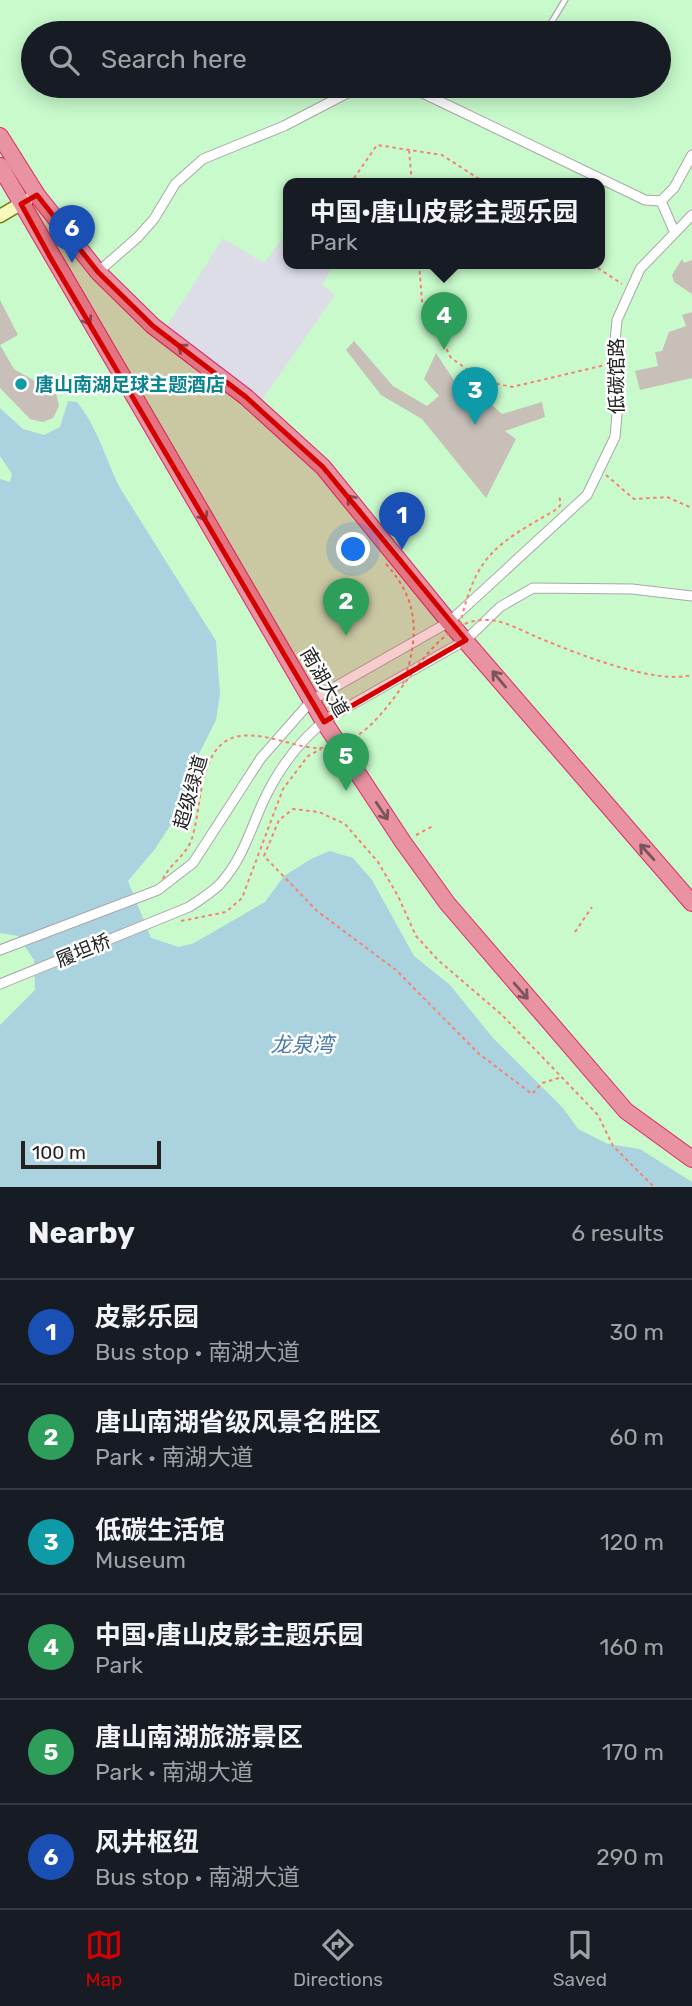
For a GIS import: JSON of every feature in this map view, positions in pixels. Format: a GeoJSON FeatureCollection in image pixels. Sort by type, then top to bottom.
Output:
{"type":"FeatureCollection","features":[{"type":"Feature","properties":{"kind":"highway"},"geometry":{"type":"LineString","coordinates":[[0,136],[37,195],[98,272],[153,326],[246,397],[323,467],[692,903]]}},
{"type":"Feature","properties":{"kind":"highway","name":"南湖大道"},"geometry":{"type":"LineString","coordinates":[[0,166],[324,722],[403,842],[455,913],[626,1111],[692,1159]]}},
{"type":"Feature","properties":{"kind":"street"},"geometry":{"type":"LineString","coordinates":[[98,272],[138,237],[154,219],[175,184],[203,159],[284,126],[338,98]]}},
{"type":"Feature","properties":{"kind":"street"},"geometry":{"type":"LineString","coordinates":[[433,98],[599,178]]}},
{"type":"Feature","properties":{"kind":"street"},"geometry":{"type":"LineString","coordinates":[[605,181],[645,200],[661,201],[674,188],[692,155]]}},
{"type":"Feature","properties":{"kind":"street"},"geometry":{"type":"LineString","coordinates":[[0,216],[37,195]]}},
{"type":"Feature","properties":{"kind":"street"},"geometry":{"type":"LineString","coordinates":[[661,201],[674,231]]}},
{"type":"Feature","properties":{"kind":"street","name":"低碳馆路"},"geometry":{"type":"LineString","coordinates":[[459,629],[587,495],[601,471],[615,437],[618,403],[613,363],[617,320],[629,288],[640,269],[692,215]]}},
{"type":"Feature","properties":{"kind":"street"},"geometry":{"type":"LineString","coordinates":[[459,629],[533,588],[632,589],[692,596]]}},
{"type":"Feature","properties":{"kind":"street","name":"履坦桥"},"geometry":{"type":"LineString","coordinates":[[1,950],[141,896],[174,880],[193,863],[261,758],[312,701],[459,629]]}},
{"type":"Feature","properties":{"kind":"street","name":"履坦桥"},"geometry":{"type":"LineString","coordinates":[[0,984],[189,907],[224,879],[243,851],[275,780],[288,760],[324,722],[459,629]]}},
{"type":"Feature","properties":{"kind":"lane"},"geometry":{"type":"LineString","coordinates":[[552,21],[565,0]]}},
{"type":"Feature","properties":{"kind":"path"},"geometry":{"type":"LineString","coordinates":[[354,178],[377,145],[442,155],[478,178]]}},
{"type":"Feature","properties":{"kind":"path"},"geometry":{"type":"LineString","coordinates":[[409,150],[411,178]]}},
{"type":"Feature","properties":{"kind":"path"},"geometry":{"type":"LineString","coordinates":[[419,269],[422,301],[451,358],[484,381],[512,387],[613,363]]}},
{"type":"Feature","properties":{"kind":"path"},"geometry":{"type":"LineString","coordinates":[[600,269],[629,288]]}},
{"type":"Feature","properties":{"kind":"path"},"geometry":{"type":"LineString","coordinates":[[601,471],[634,499],[667,497],[692,508]]}},
{"type":"Feature","properties":{"kind":"path"},"geometry":{"type":"LineString","coordinates":[[459,629],[475,574],[486,557],[502,542],[557,509],[561,504],[559,496]]}},
{"type":"Feature","properties":{"kind":"path","name":"超级绿道"},"geometry":{"type":"LineString","coordinates":[[386,564],[405,588],[416,624],[412,659],[402,688]]}},
{"type":"Feature","properties":{"kind":"path"},"geometry":{"type":"LineString","coordinates":[[459,629],[484,620],[499,621],[584,657],[667,678],[692,675]]}},
{"type":"Feature","properties":{"kind":"path","name":"超级绿道"},"geometry":{"type":"LineString","coordinates":[[163,879],[168,868],[191,842],[209,765],[218,748],[230,739],[243,735],[321,748],[346,741],[369,727],[436,645],[459,629]]}},
{"type":"Feature","properties":{"kind":"path"},"geometry":{"type":"LineString","coordinates":[[559,1077],[542,1083],[532,1094],[478,1053],[408,981],[317,911],[273,869],[264,856],[285,813],[293,809],[319,812],[345,824],[378,862],[398,896],[416,936],[439,960],[502,1015],[598,1115],[613,1146],[654,1187]]}},
{"type":"Feature","properties":{"kind":"path"},"geometry":{"type":"LineString","coordinates":[[403,842],[433,826]]}},
{"type":"Feature","properties":{"kind":"path"},"geometry":{"type":"LineString","coordinates":[[575,932],[592,908]]}},
{"type":"Feature","properties":{"kind":"highlighted area"},"geometry":{"type":"Polygon","coordinates":[[[37,195],[98,272],[153,326],[246,397],[323,467],[466,640],[324,722],[21,204],[37,195]]]}},
{"type":"Feature","properties":{"kind":"green space"},"geometry":{"type":"Polygon","coordinates":[[[0,0],[692,0],[692,1187],[0,1187],[0,0]]]}},
{"type":"Feature","properties":{"kind":"shaded area"},"geometry":{"type":"Polygon","coordinates":[[[223,238],[264,263],[283,238],[283,269],[331,269],[322,285],[335,295],[262,400],[167,326],[223,238]]]}},
{"type":"Feature","properties":{"kind":"water","name":"龙泉湾"},"geometry":{"type":"Polygon","coordinates":[[[68,401],[77,402],[84,412],[120,488],[216,641],[220,694],[216,720],[192,768],[181,809],[155,849],[128,881],[151,938],[179,947],[194,943],[265,902],[284,876],[311,859],[330,851],[353,858],[372,880],[414,956],[450,985],[493,1038],[563,1108],[578,1129],[608,1144],[640,1149],[692,1182],[692,1187],[0,1187],[0,1025],[35,990],[34,960],[18,936],[0,933],[0,479],[10,482],[12,474],[0,456],[0,408],[23,429],[44,435],[60,427],[68,401]]]}},
{"type":"Feature","properties":{"kind":"building"},"geometry":{"type":"Polygon","coordinates":[[[682,259],[684,263],[692,260],[692,294],[674,282],[672,275],[682,259]]]}},
{"type":"Feature","properties":{"kind":"building"},"geometry":{"type":"Polygon","coordinates":[[[0,300],[18,335],[0,345],[0,300]]]}},
{"type":"Feature","properties":{"kind":"building"},"geometry":{"type":"Polygon","coordinates":[[[692,312],[692,378],[640,390],[635,371],[658,366],[655,352],[662,351],[669,332],[686,326],[682,315],[692,312]]]}},
{"type":"Feature","properties":{"kind":"building"},"geometry":{"type":"Polygon","coordinates":[[[354,341],[393,386],[427,406],[439,396],[424,379],[436,353],[465,397],[492,405],[502,414],[542,402],[545,417],[505,431],[516,439],[486,498],[422,419],[381,395],[346,350],[354,341]]]}},
{"type":"Feature","properties":{"kind":"building","name":"唐山南湖足球主题酒店"},"geometry":{"type":"Polygon","coordinates":[[[0,345],[14,369],[56,393],[59,406],[53,418],[43,422],[30,419],[0,388],[0,345]]]}},
{"type":"Feature","properties":{"kind":"place","name":"风井枢纽"},"geometry":{"type":"Point","coordinates":[72,263]}},
{"type":"Feature","properties":{"kind":"place","name":"中国·唐山皮影主题乐园"},"geometry":{"type":"Point","coordinates":[444,350]}},
{"type":"Feature","properties":{"kind":"place","name":"唐山南湖足球主题酒店"},"geometry":{"type":"Point","coordinates":[21,384]}},
{"type":"Feature","properties":{"kind":"place","name":"低碳生活馆"},"geometry":{"type":"Point","coordinates":[475,425]}},
{"type":"Feature","properties":{"kind":"place","name":"皮影乐园"},"geometry":{"type":"Point","coordinates":[402,550]}},
{"type":"Feature","properties":{"kind":"place","name":"唐山南湖省级风景名胜区"},"geometry":{"type":"Point","coordinates":[346,636]}},
{"type":"Feature","properties":{"kind":"place","name":"唐山南湖旅游景区"},"geometry":{"type":"Point","coordinates":[346,791]}}]}
